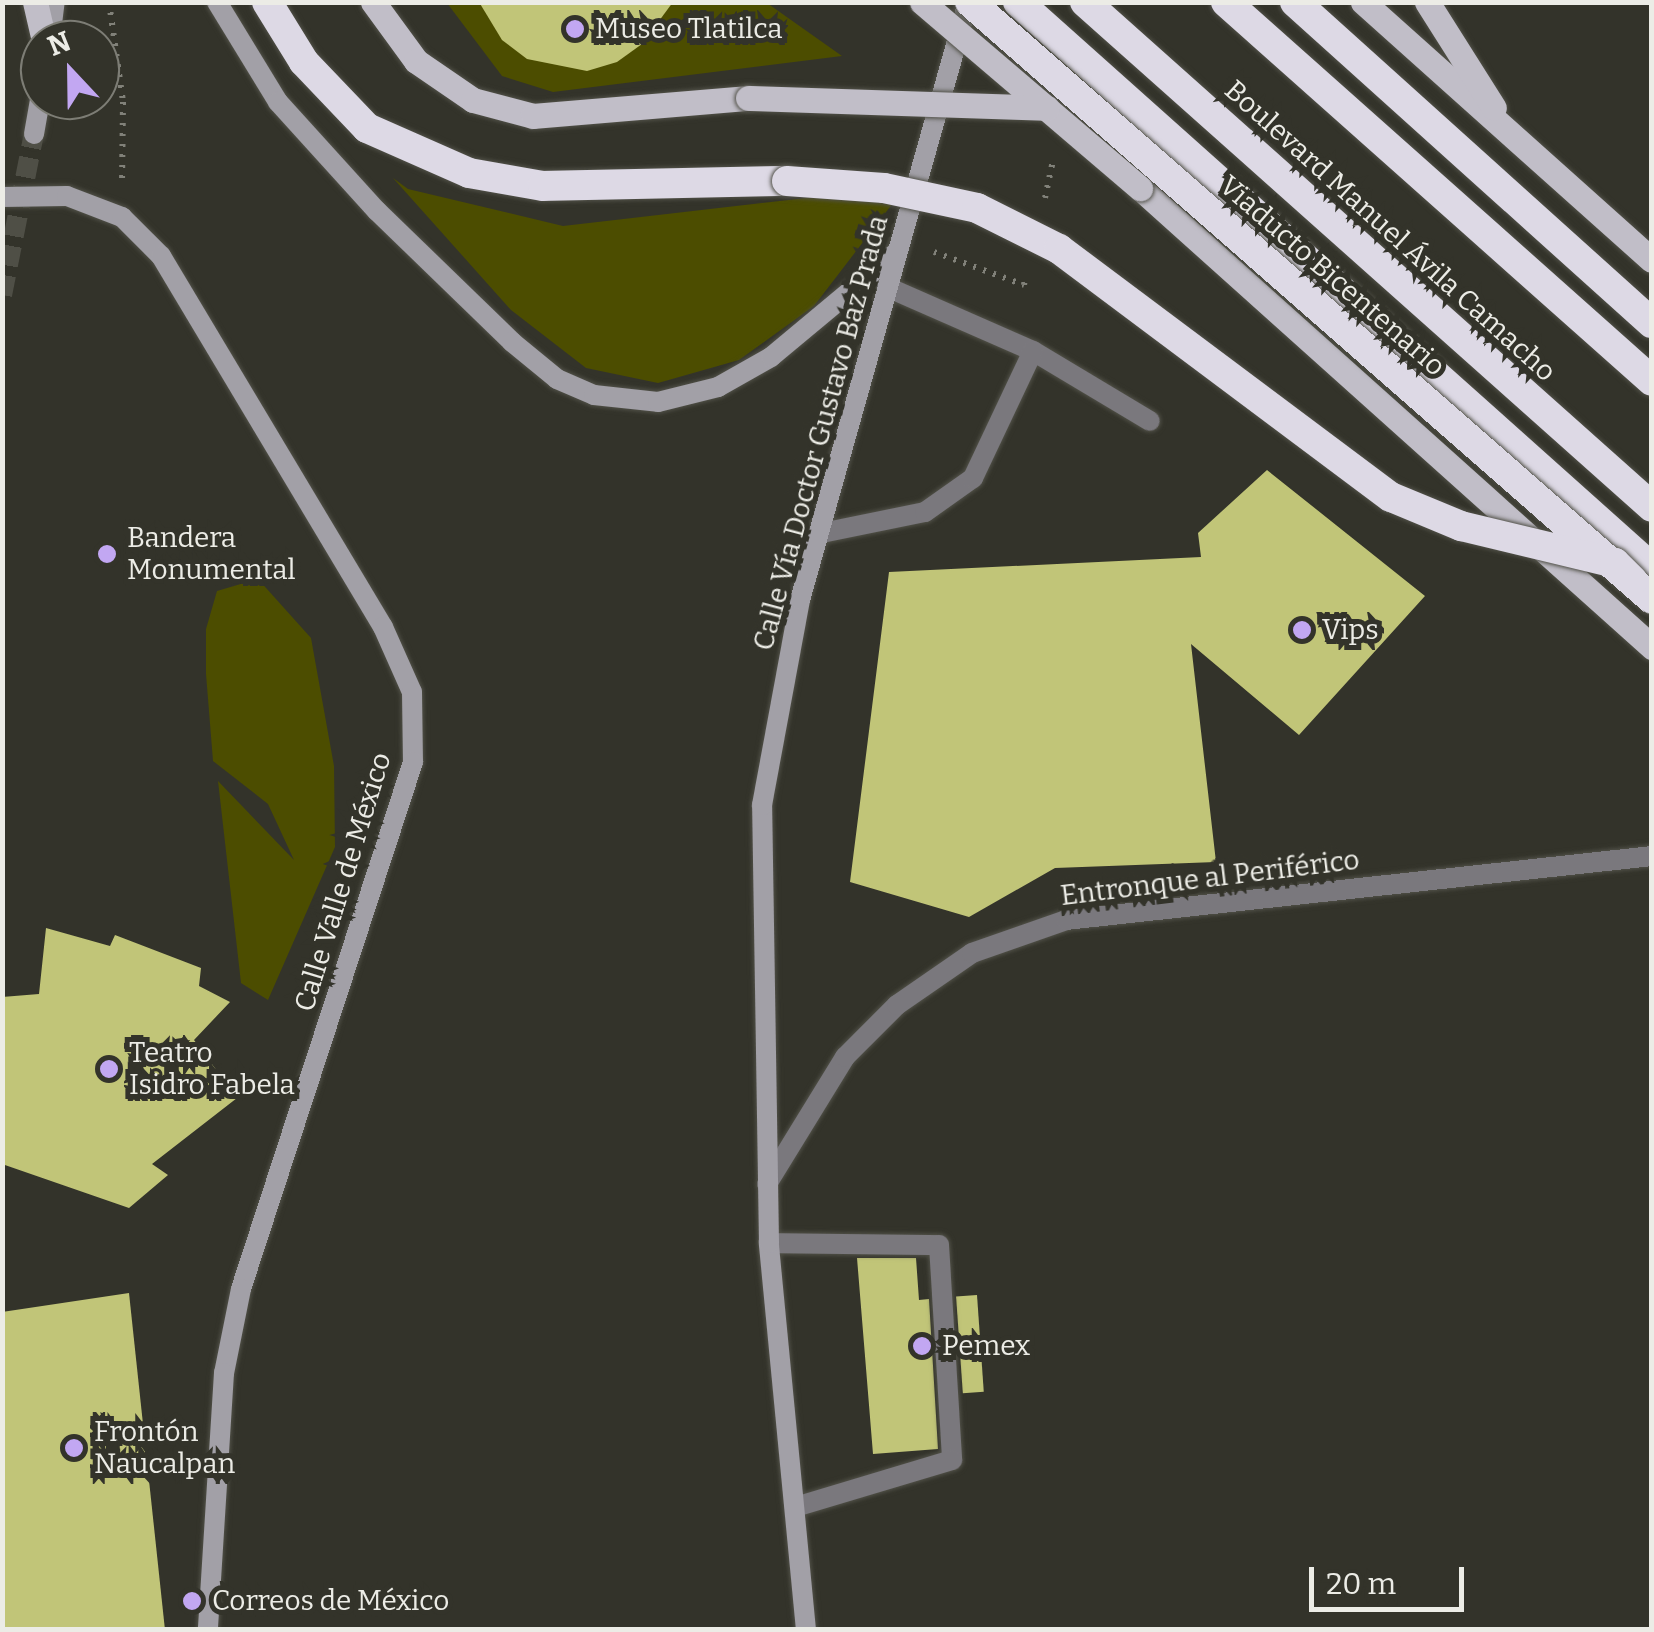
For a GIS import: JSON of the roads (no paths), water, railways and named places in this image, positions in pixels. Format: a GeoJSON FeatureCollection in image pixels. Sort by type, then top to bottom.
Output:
{"type":"FeatureCollection","features":[{"type":"Feature","properties":{"kind":"highway"},"geometry":{"type":"LineString","coordinates":[[267,2],[314,75],[368,128],[469,173],[543,186],[787,181],[884,188],[977,208],[1059,248],[1391,497],[1461,526],[1615,563],[1645,582]]}},
{"type":"Feature","properties":{"kind":"highway","name":"Viaducto Bicentenario"},"geometry":{"type":"LineString","coordinates":[[969,2],[1645,582]]}},
{"type":"Feature","properties":{"kind":"highway"},"geometry":{"type":"LineString","coordinates":[[1018,2],[1645,582]]}},
{"type":"Feature","properties":{"kind":"highway","name":"Boulevard Manuel Ávila Camacho"},"geometry":{"type":"LineString","coordinates":[[1084,2],[1652,507]]}},
{"type":"Feature","properties":{"kind":"highway"},"geometry":{"type":"LineString","coordinates":[[1226,2],[1652,380]]}},
{"type":"Feature","properties":{"kind":"highway"},"geometry":{"type":"LineString","coordinates":[[1295,2],[1652,322]]}},
{"type":"Feature","properties":{"kind":"main road"},"geometry":{"type":"LineString","coordinates":[[217,2],[278,102],[377,211],[512,342],[557,379],[594,395],[658,402],[718,387],[771,358],[896,253]]}},
{"type":"Feature","properties":{"kind":"main road"},"geometry":{"type":"LineString","coordinates":[[373,2],[416,61],[472,100],[533,116],[748,98],[1047,108]]}},
{"type":"Feature","properties":{"kind":"main road"},"geometry":{"type":"LineString","coordinates":[[922,2],[1140,188],[1652,647]]}},
{"type":"Feature","properties":{"kind":"main road","name":"Calle Vía Doctor Gustavo Baz Prada"},"geometry":{"type":"LineString","coordinates":[[806,1630],[769,1243],[762,805],[817,534],[969,2]]}},
{"type":"Feature","properties":{"kind":"main road"},"geometry":{"type":"LineString","coordinates":[[1363,2],[1652,260]]}},
{"type":"Feature","properties":{"kind":"main road"},"geometry":{"type":"LineString","coordinates":[[1427,2],[1513,138]]}},
{"type":"Feature","properties":{"kind":"main road"},"geometry":{"type":"LineString","coordinates":[[34,134],[36,120]]}},
{"type":"Feature","properties":{"kind":"main road","name":"Calle Valle de México"},"geometry":{"type":"LineString","coordinates":[[2,197],[68,196],[122,216],[161,256],[383,627],[412,692],[414,762],[242,1288],[224,1373],[208,1630]]}},
{"type":"Feature","properties":{"kind":"street"},"geometry":{"type":"LineString","coordinates":[[887,287],[1033,351],[1150,421]]}},
{"type":"Feature","properties":{"kind":"street"},"geometry":{"type":"LineString","coordinates":[[817,534],[925,512],[973,478],[1033,351]]}},
{"type":"Feature","properties":{"kind":"street","name":"Entronque al Periférico"},"geometry":{"type":"LineString","coordinates":[[767,1184],[845,1056],[896,1004],[972,953],[1066,920],[1652,856]]}},
{"type":"Feature","properties":{"kind":"street"},"geometry":{"type":"LineString","coordinates":[[769,1243],[939,1246],[952,1460],[794,1507]]}},
{"type":"Feature","properties":{"kind":"tunnel"},"geometry":{"type":"LineString","coordinates":[[2,295],[34,134]]}},
{"type":"Feature","properties":{"kind":"place","name":"Museo Tlatilca"},"geometry":{"type":"Point","coordinates":[575,29]}},
{"type":"Feature","properties":{"kind":"place","name":"Bandera Monumental"},"geometry":{"type":"Point","coordinates":[107,554]}},
{"type":"Feature","properties":{"kind":"place","name":"Vips"},"geometry":{"type":"Point","coordinates":[1302,630]}},
{"type":"Feature","properties":{"kind":"place","name":"Teatro Isidro Fabela"},"geometry":{"type":"Point","coordinates":[109,1069]}},
{"type":"Feature","properties":{"kind":"place","name":"Pemex"},"geometry":{"type":"Point","coordinates":[922,1346]}},
{"type":"Feature","properties":{"kind":"place","name":"Frontón Naucalpan"},"geometry":{"type":"Point","coordinates":[74,1448]}},
{"type":"Feature","properties":{"kind":"place","name":"Correos de México"},"geometry":{"type":"Point","coordinates":[192,1601]}}]}
